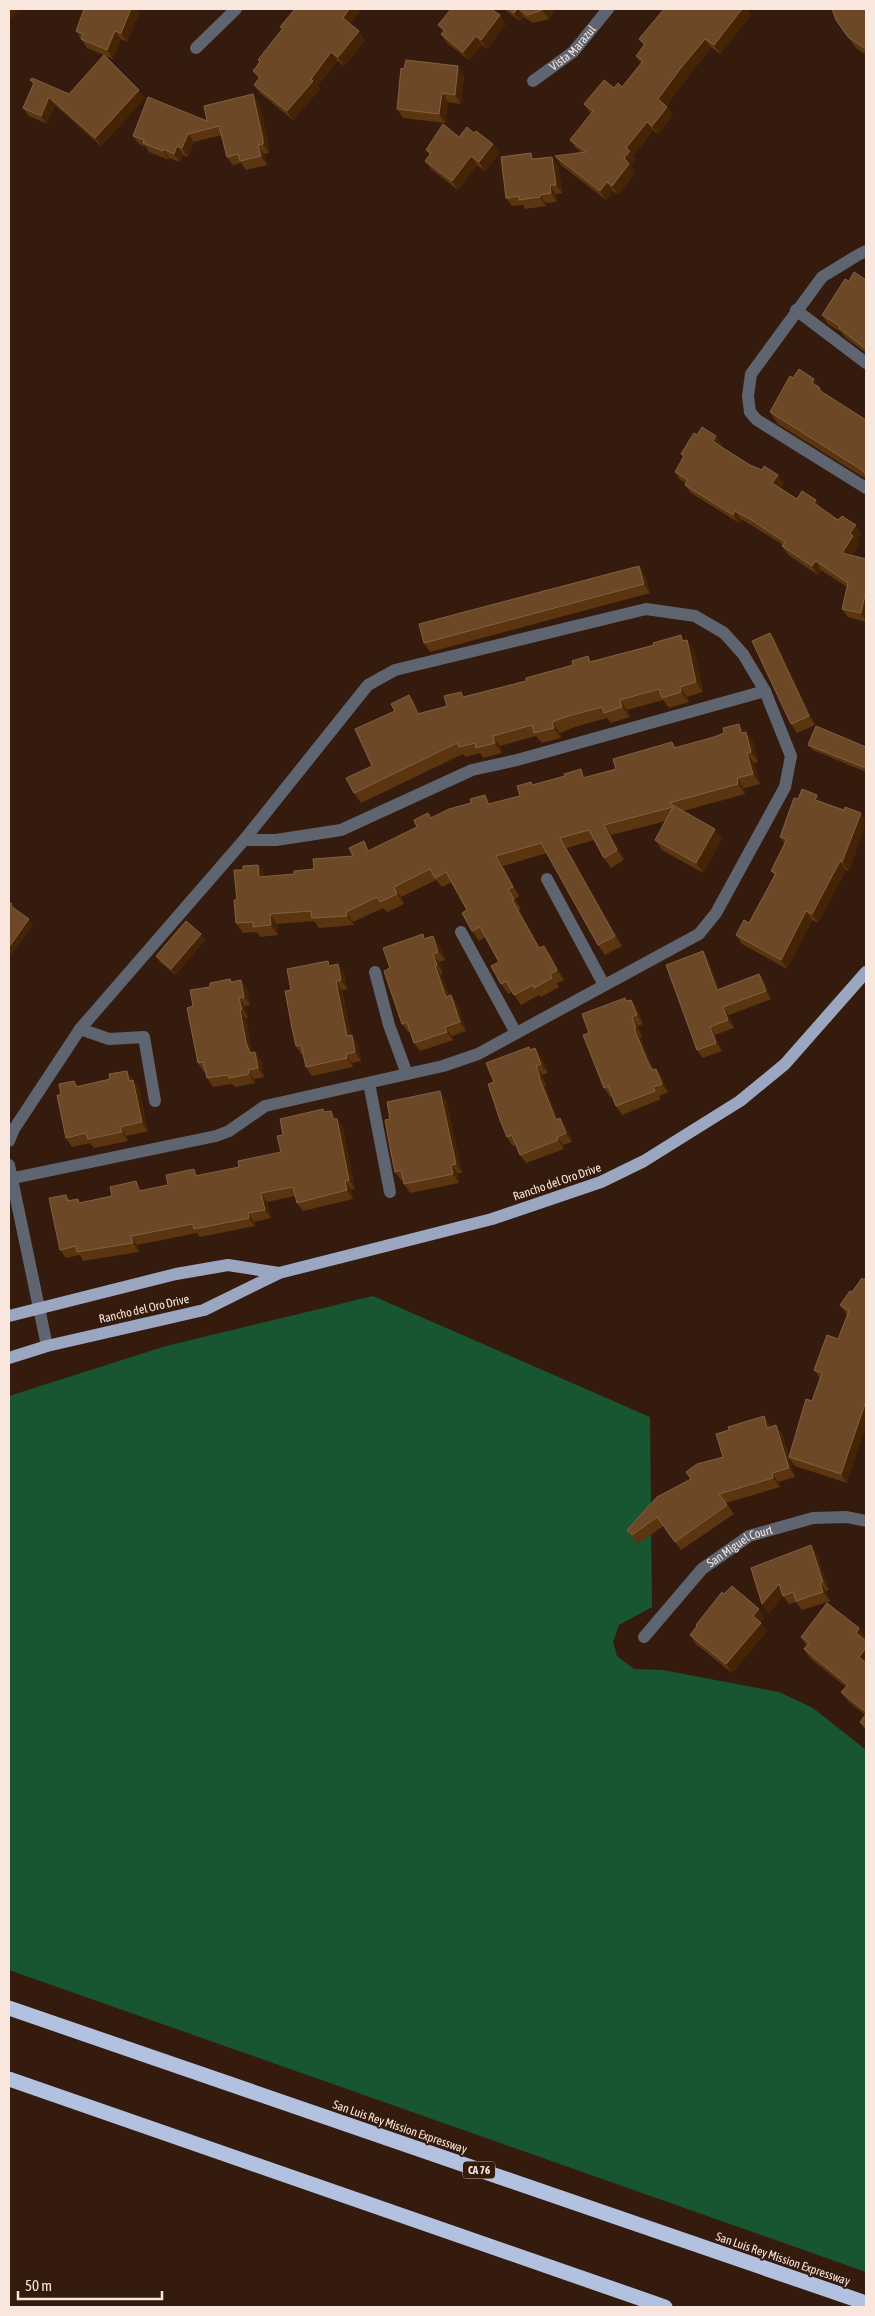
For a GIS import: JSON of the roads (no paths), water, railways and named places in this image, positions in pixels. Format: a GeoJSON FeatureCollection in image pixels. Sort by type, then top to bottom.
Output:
{"type":"FeatureCollection","features":[{"type":"Feature","properties":{"kind":"highway","name":"San Luis Rey Mission Expressway"},"geometry":{"type":"LineString","coordinates":[[9,2008],[866,2304]]}},
{"type":"Feature","properties":{"kind":"highway"},"geometry":{"type":"LineString","coordinates":[[9,2079],[665,2307]]}},
{"type":"Feature","properties":{"kind":"main road","name":"Rancho del Oro Drive"},"geometry":{"type":"LineString","coordinates":[[9,1358],[47,1346],[204,1310],[279,1273],[492,1219],[601,1182],[644,1161],[740,1101],[785,1064],[866,972]]}},
{"type":"Feature","properties":{"kind":"main road","name":"Rancho del Oro Drive"},"geometry":{"type":"LineString","coordinates":[[9,1316],[176,1274],[228,1265],[279,1273]]}},
{"type":"Feature","properties":{"kind":"street"},"geometry":{"type":"LineString","coordinates":[[196,48],[236,9]]}},
{"type":"Feature","properties":{"kind":"street","name":"Vista Marazul"},"geometry":{"type":"LineString","coordinates":[[533,81],[573,52],[608,9]]}},
{"type":"Feature","properties":{"kind":"street"},"geometry":{"type":"LineString","coordinates":[[866,252],[858,254],[822,277],[751,374],[748,396],[750,412],[757,420],[866,488]]}},
{"type":"Feature","properties":{"kind":"street"},"geometry":{"type":"LineString","coordinates":[[796,310],[866,362]]}},
{"type":"Feature","properties":{"kind":"street"},"geometry":{"type":"LineString","coordinates":[[9,1142],[14,1129],[80,1029],[244,840],[368,685],[395,670],[646,609],[695,616],[724,632],[743,654],[765,691],[791,756],[785,787],[731,888],[716,913],[699,934],[460,1062],[265,1106],[229,1131],[216,1136],[10,1179]]}},
{"type":"Feature","properties":{"kind":"street"},"geometry":{"type":"LineString","coordinates":[[244,840],[276,840],[342,830],[472,770],[517,760],[765,691]]}},
{"type":"Feature","properties":{"kind":"street"},"geometry":{"type":"LineString","coordinates":[[547,879],[604,985]]}},
{"type":"Feature","properties":{"kind":"street"},"geometry":{"type":"LineString","coordinates":[[461,932],[516,1033]]}},
{"type":"Feature","properties":{"kind":"street"},"geometry":{"type":"LineString","coordinates":[[375,972],[389,1025],[407,1074]]}},
{"type":"Feature","properties":{"kind":"street"},"geometry":{"type":"LineString","coordinates":[[80,1029],[109,1039],[144,1037],[155,1101]]}},
{"type":"Feature","properties":{"kind":"street"},"geometry":{"type":"LineString","coordinates":[[369,1082],[390,1192]]}},
{"type":"Feature","properties":{"kind":"street"},"geometry":{"type":"LineString","coordinates":[[9,1165],[10,1179],[47,1346]]}},
{"type":"Feature","properties":{"kind":"street","name":"San Miguel Court"},"geometry":{"type":"LineString","coordinates":[[644,1637],[702,1569],[749,1536],[813,1518],[847,1517],[866,1521]]}}]}
